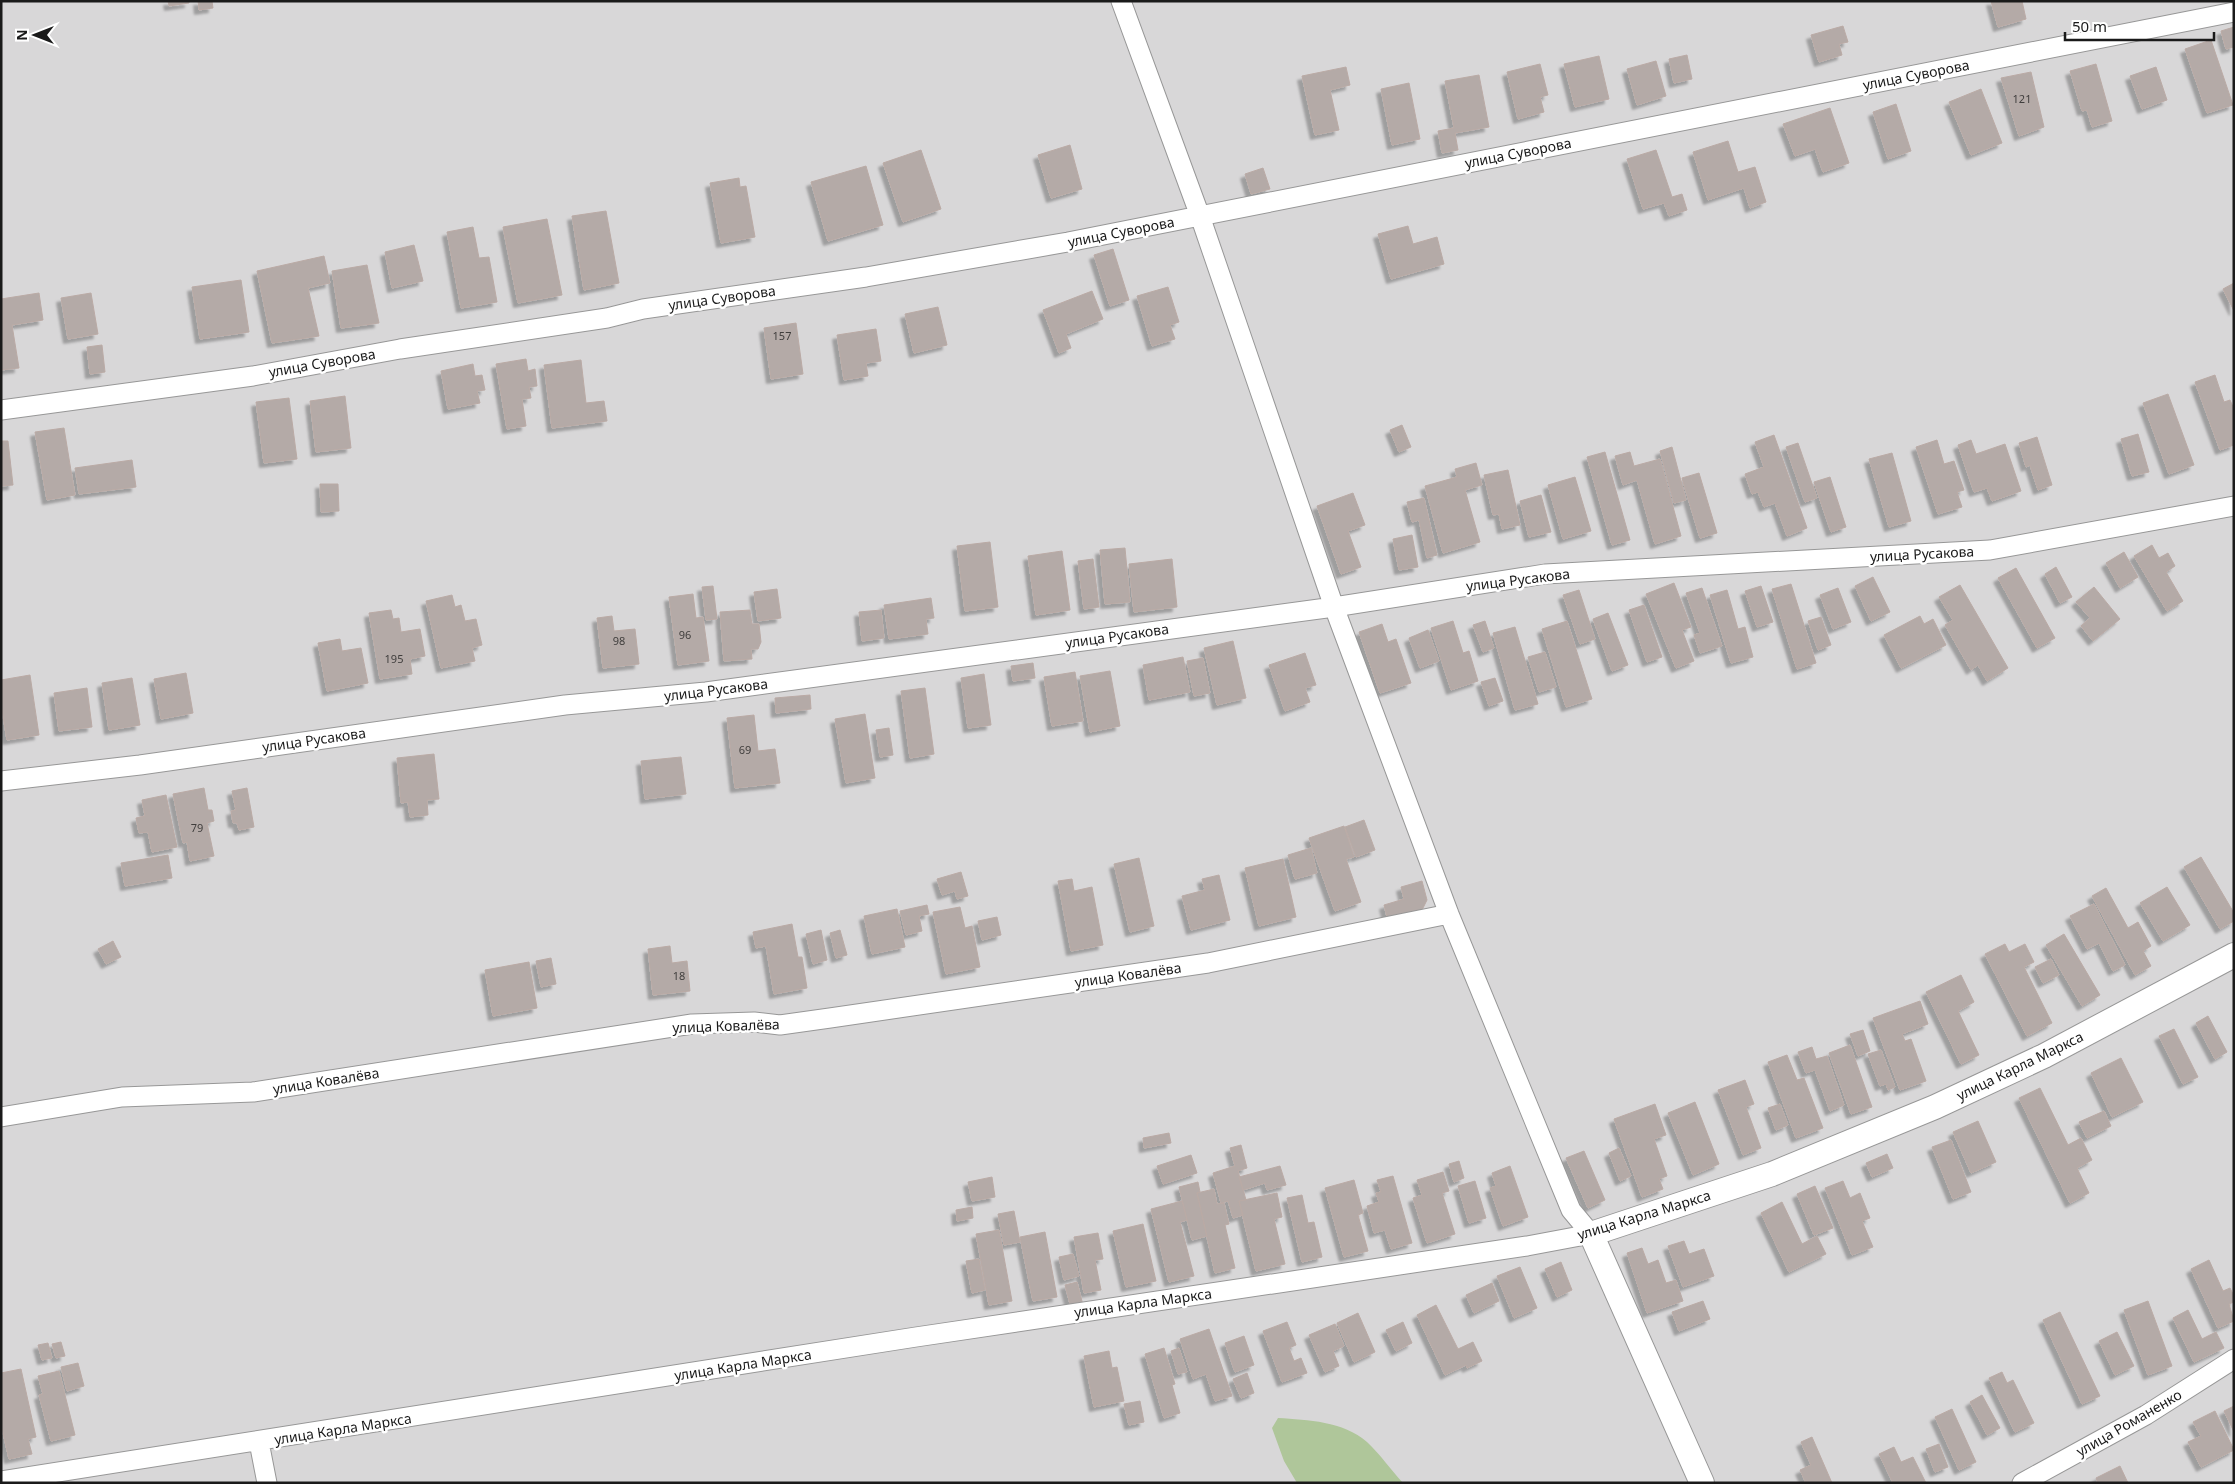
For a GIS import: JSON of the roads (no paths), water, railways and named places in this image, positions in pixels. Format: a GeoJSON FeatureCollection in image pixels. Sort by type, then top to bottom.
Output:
{"type":"FeatureCollection","features":[{"type":"Feature","properties":{"kind":"street"},"geometry":{"type":"LineString","coordinates":[[1122,1],[1200,216],[1334,606],[1449,914],[1571,1210],[1591,1234],[1702,1483]]}},
{"type":"Feature","properties":{"kind":"street","name":"улица Суворова"},"geometry":{"type":"LineString","coordinates":[[1,410],[244,377],[400,349],[607,318],[643,309],[866,278],[1068,242],[2234,12]]}},
{"type":"Feature","properties":{"kind":"street","name":"улица Русакова"},"geometry":{"type":"LineString","coordinates":[[1,781],[140,765],[565,705],[706,692],[1334,606],[1545,574],[1990,550],[2234,506]]}},
{"type":"Feature","properties":{"kind":"street","name":"улица Ковалёва"},"geometry":{"type":"LineString","coordinates":[[1,1117],[122,1097],[253,1092],[692,1024],[754,1022],[780,1025],[1208,963],[1449,914]]}},
{"type":"Feature","properties":{"kind":"street","name":"улица Карла Маркса"},"geometry":{"type":"LineString","coordinates":[[1,1482],[916,1337],[1527,1246],[1591,1234],[1772,1174],[1935,1107],[2044,1056],[2234,955]]}},
{"type":"Feature","properties":{"kind":"street","name":"улица Романенко"},"geometry":{"type":"LineString","coordinates":[[2022,1483],[2146,1415],[2234,1359]]}},
{"type":"Feature","properties":{"kind":"street"},"geometry":{"type":"LineString","coordinates":[[260,1442],[267,1483]]}}]}
